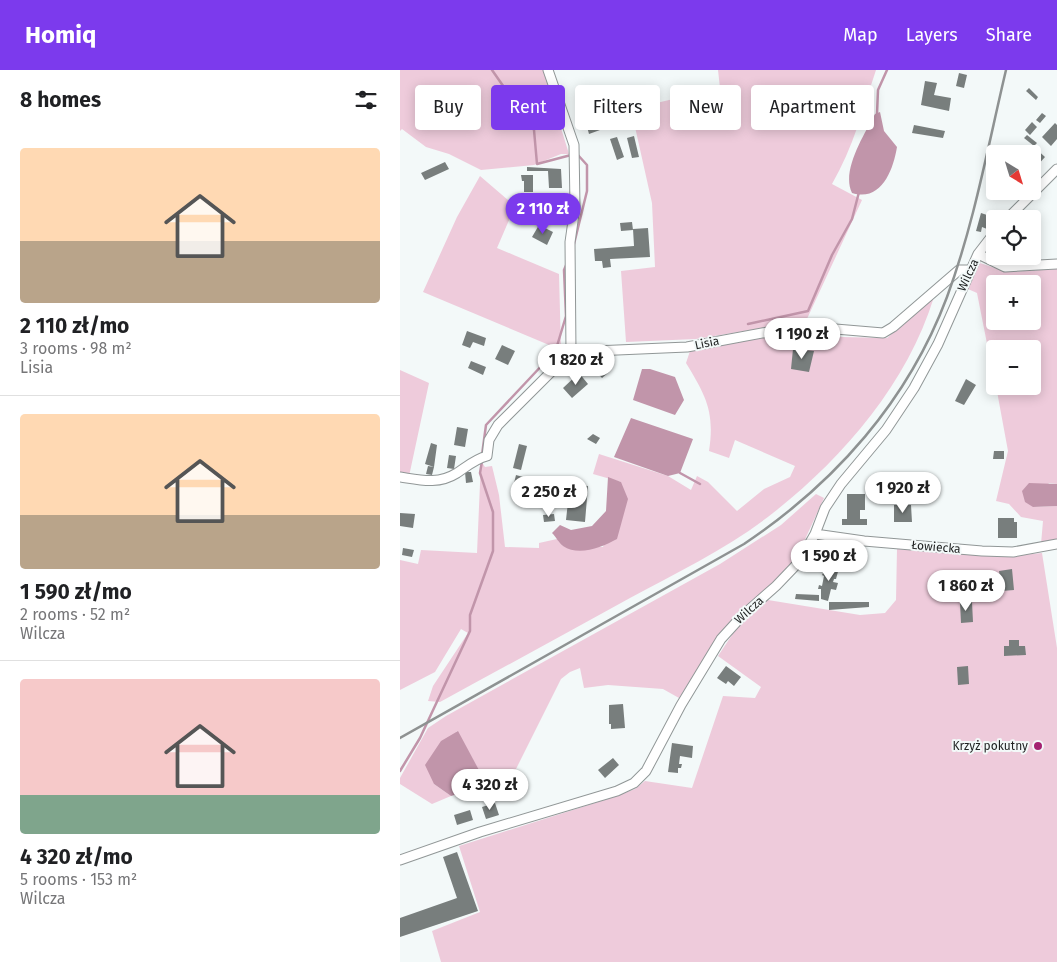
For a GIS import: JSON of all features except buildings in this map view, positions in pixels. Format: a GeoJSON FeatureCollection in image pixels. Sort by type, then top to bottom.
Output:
{"type":"FeatureCollection","features":[{"type":"Feature","properties":{"kind":"street"},"geometry":{"type":"LineString","coordinates":[[400,477],[436,482],[455,475],[480,458],[487,456],[489,440],[498,425],[570,352],[570,242],[575,207],[574,145],[548,70]]}},
{"type":"Feature","properties":{"kind":"street"},"geometry":{"type":"LineString","coordinates":[[1016,210],[1057,169]]}},
{"type":"Feature","properties":{"kind":"street","name":"Wilcza"},"geometry":{"type":"LineString","coordinates":[[400,860],[480,832],[617,792],[634,783],[646,771],[681,704],[720,639],[742,616],[789,574],[799,562],[815,534],[825,508],[840,484],[886,430],[921,377],[938,344],[969,270],[986,244]]}},
{"type":"Feature","properties":{"kind":"street"},"geometry":{"type":"LineString","coordinates":[[978,254],[1005,267],[1057,264]]}},
{"type":"Feature","properties":{"kind":"street","name":"Lisia"},"geometry":{"type":"LineString","coordinates":[[570,352],[687,347],[800,326],[883,332],[894,327],[959,270],[969,270]]}},
{"type":"Feature","properties":{"kind":"street","name":"Łowiecka"},"geometry":{"type":"LineString","coordinates":[[815,534],[864,541],[982,551],[1013,552],[1057,544]]}},
{"type":"Feature","properties":{"kind":"shaded area"},"geometry":{"type":"Polygon","coordinates":[[[400,70],[543,70],[548,85],[491,85],[491,130],[562,130],[569,154],[561,154],[534,165],[481,170],[449,154],[426,147],[402,129],[400,131],[400,70]]]}},
{"type":"Feature","properties":{"kind":"shaded area"},"geometry":{"type":"Polygon","coordinates":[[[718,70],[876,70],[871,85],[751,85],[751,130],[856,130],[832,184],[862,200],[806,321],[795,319],[769,327],[696,339],[626,342],[621,271],[655,267],[652,203],[636,130],[660,130],[660,102],[670,100],[670,130],[741,130],[741,85],[720,85],[718,70]]]}},
{"type":"Feature","properties":{"kind":"shaded area"},"geometry":{"type":"Polygon","coordinates":[[[880,112],[884,131],[897,147],[895,156],[889,174],[878,189],[862,195],[852,193],[849,184],[849,174],[855,153],[866,130],[874,130],[875,114],[880,112]]]}},
{"type":"Feature","properties":{"kind":"shaded area"},"geometry":{"type":"Polygon","coordinates":[[[480,176],[515,206],[497,248],[559,274],[561,350],[423,292],[457,217],[480,176]]]}},
{"type":"Feature","properties":{"kind":"shaded area"},"geometry":{"type":"Polygon","coordinates":[[[980,263],[1007,272],[1057,269],[1057,484],[1049,483],[1033,507],[1057,506],[1057,542],[1041,544],[1043,521],[1021,517],[1009,504],[996,501],[1008,451],[998,395],[1041,395],[1041,340],[986,340],[977,293],[968,289],[975,267],[980,263]]]}},
{"type":"Feature","properties":{"kind":"shaded area"},"geometry":{"type":"Polygon","coordinates":[[[934,297],[922,329],[907,360],[890,389],[870,417],[824,468],[773,513],[703,559],[440,702],[428,701],[433,686],[468,633],[461,629],[435,672],[400,690],[400,560],[418,564],[421,550],[477,553],[481,461],[485,467],[492,466],[499,495],[505,547],[539,548],[539,543],[557,539],[563,546],[603,547],[621,482],[593,474],[599,454],[668,476],[691,490],[697,476],[708,482],[737,511],[764,489],[790,477],[795,466],[735,440],[729,458],[709,451],[711,437],[710,415],[704,395],[686,363],[690,351],[767,335],[803,332],[842,337],[887,338],[934,297]]]}},
{"type":"Feature","properties":{"kind":"shaded area"},"geometry":{"type":"Polygon","coordinates":[[[642,369],[650,369],[675,377],[684,400],[675,415],[633,400],[642,369]]]}},
{"type":"Feature","properties":{"kind":"shaded area"},"geometry":{"type":"Polygon","coordinates":[[[400,370],[429,383],[408,481],[400,480],[400,370]]]}},
{"type":"Feature","properties":{"kind":"shaded area"},"geometry":{"type":"Polygon","coordinates":[[[631,418],[693,439],[680,473],[668,476],[614,457],[631,418]]]}},
{"type":"Feature","properties":{"kind":"shaded area"},"geometry":{"type":"Polygon","coordinates":[[[608,477],[621,482],[628,499],[617,539],[598,548],[583,551],[576,551],[563,546],[552,533],[560,525],[571,530],[592,526],[606,511],[608,477]]]}},
{"type":"Feature","properties":{"kind":"shaded area"},"geometry":{"type":"Polygon","coordinates":[[[1029,483],[1057,484],[1057,506],[1033,507],[1025,502],[1022,491],[1029,483]]]}},
{"type":"Feature","properties":{"kind":"shaded area"},"geometry":{"type":"Polygon","coordinates":[[[816,494],[824,498],[796,559],[775,582],[739,612],[718,636],[679,698],[663,689],[608,685],[584,688],[580,668],[570,672],[561,679],[511,779],[487,785],[457,731],[434,784],[451,796],[432,804],[400,784],[400,778],[428,728],[446,716],[720,564],[781,525],[816,494]]]}},
{"type":"Feature","properties":{"kind":"shaded area"},"geometry":{"type":"Polygon","coordinates":[[[897,549],[1012,556],[1042,553],[1057,648],[1057,962],[441,962],[432,931],[480,912],[459,846],[617,796],[635,789],[645,781],[692,788],[723,696],[755,698],[761,687],[718,656],[738,626],[768,600],[860,615],[885,613],[896,600],[897,549]]]}},
{"type":"Feature","properties":{"kind":"shaded area"},"geometry":{"type":"Polygon","coordinates":[[[458,731],[487,785],[451,796],[434,784],[425,765],[441,741],[458,731]]]}},
{"type":"Feature","properties":{"kind":"waterway"},"geometry":{"type":"LineString","coordinates":[[492,70],[534,130],[537,164],[571,155]]}},
{"type":"Feature","properties":{"kind":"waterway"},"geometry":{"type":"LineString","coordinates":[[877,114],[878,90],[887,70]]}},
{"type":"Feature","properties":{"kind":"waterway"},"geometry":{"type":"LineString","coordinates":[[574,244],[587,191],[587,165],[577,154]]}},
{"type":"Feature","properties":{"kind":"waterway"},"geometry":{"type":"LineString","coordinates":[[748,324],[808,311],[832,255],[852,219],[859,192]]}},
{"type":"Feature","properties":{"kind":"waterway"},"geometry":{"type":"LineString","coordinates":[[482,455],[486,425],[546,361],[557,346],[566,316],[564,270],[567,263]]}},
{"type":"Feature","properties":{"kind":"waterway"},"geometry":{"type":"LineString","coordinates":[[400,771],[420,738],[470,631],[470,615],[493,551],[493,512],[480,473],[482,461]]}},
{"type":"Feature","properties":{"kind":"waterway"},"geometry":{"type":"LineString","coordinates":[[680,473],[700,484]]}},
{"type":"Feature","properties":{"kind":"railway"},"geometry":{"type":"LineString","coordinates":[[400,738],[744,544],[809,494],[865,437],[890,405],[912,371],[931,335],[947,297],[973,213],[1006,70]]}},
{"type":"Feature","properties":{"kind":"place","name":"Krzyż pokutny"},"geometry":{"type":"Point","coordinates":[1038,746]}}]}
